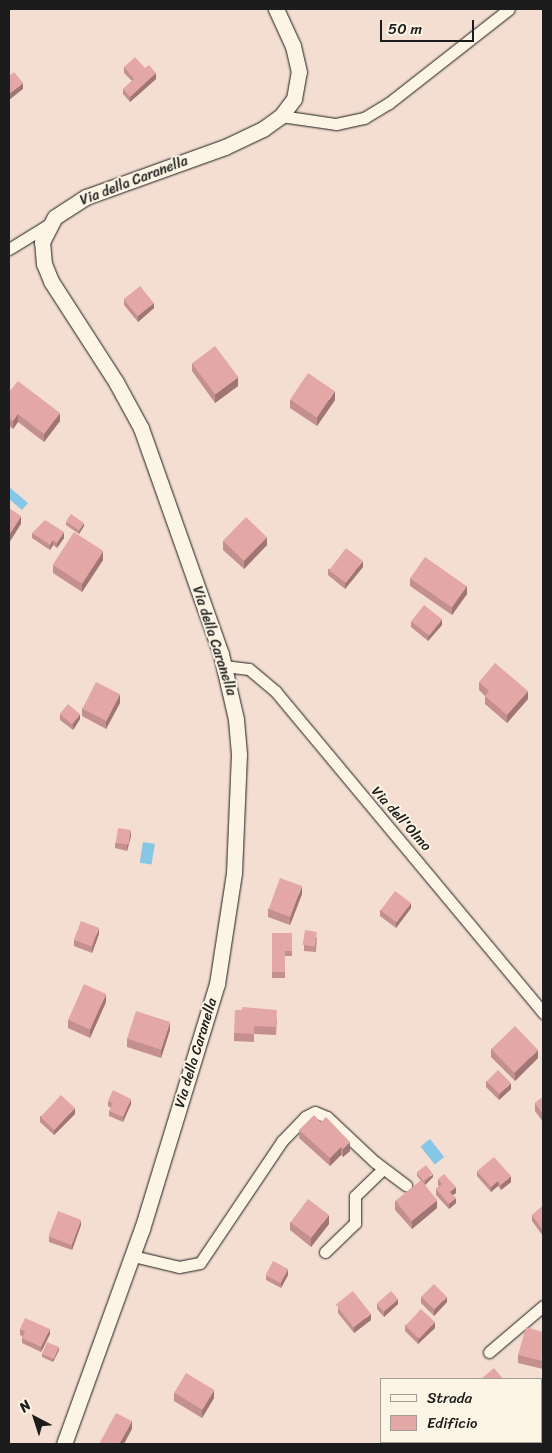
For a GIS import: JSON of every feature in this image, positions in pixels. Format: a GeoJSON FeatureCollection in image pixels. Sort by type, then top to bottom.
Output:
{"type":"FeatureCollection","features":[{"type":"Feature","properties":{"kind":"main road","name":"Via della Caranella"},"geometry":{"type":"LineString","coordinates":[[64,1444],[133,1256],[212,1002],[228,923],[237,840],[239,754],[236,718],[224,666],[138,420],[45,270],[42,242],[48,225],[63,210],[86,197],[225,147],[263,130],[281,116],[294,99],[299,72],[293,46],[276,9]]}},
{"type":"Feature","properties":{"kind":"street"},"geometry":{"type":"LineString","coordinates":[[281,116],[336,124],[364,118],[389,103],[508,9]]}},
{"type":"Feature","properties":{"kind":"street"},"geometry":{"type":"LineString","coordinates":[[9,249],[48,225]]}},
{"type":"Feature","properties":{"kind":"street","name":"Via dell'Olmo"},"geometry":{"type":"LineString","coordinates":[[224,666],[249,669],[276,692],[543,1013]]}},
{"type":"Feature","properties":{"kind":"street"},"geometry":{"type":"LineString","coordinates":[[133,1256],[179,1267],[200,1263],[282,1141],[305,1117],[315,1112],[327,1116],[383,1169],[406,1185]]}},
{"type":"Feature","properties":{"kind":"street"},"geometry":{"type":"LineString","coordinates":[[325,1252],[355,1223],[355,1196],[383,1169]]}},
{"type":"Feature","properties":{"kind":"street"},"geometry":{"type":"LineString","coordinates":[[489,1352],[543,1306]]}},
{"type":"Feature","properties":{"kind":"water"},"geometry":{"type":"Polygon","coordinates":[[[9,487],[28,503],[22,510],[9,499],[9,487]]]}},
{"type":"Feature","properties":{"kind":"water"},"geometry":{"type":"Polygon","coordinates":[[[143,842],[155,844],[152,865],[140,863],[143,842]]]}},
{"type":"Feature","properties":{"kind":"water"},"geometry":{"type":"Polygon","coordinates":[[[430,1139],[444,1157],[435,1165],[421,1146],[430,1139]]]}},
{"type":"Feature","properties":{"kind":"building"},"geometry":{"type":"Polygon","coordinates":[[[135,57],[145,68],[149,65],[156,73],[130,97],[123,89],[134,79],[124,67],[135,57]]]}},
{"type":"Feature","properties":{"kind":"building"},"geometry":{"type":"Polygon","coordinates":[[[14,72],[23,83],[9,94],[9,76],[14,72]]]}},
{"type":"Feature","properties":{"kind":"building"},"geometry":{"type":"Polygon","coordinates":[[[140,286],[154,303],[138,316],[124,299],[140,286]]]}},
{"type":"Feature","properties":{"kind":"building"},"geometry":{"type":"Polygon","coordinates":[[[215,346],[238,377],[215,395],[192,363],[215,346]]]}},
{"type":"Feature","properties":{"kind":"building"},"geometry":{"type":"Polygon","coordinates":[[[308,373],[335,391],[317,417],[290,400],[308,373]]]}},
{"type":"Feature","properties":{"kind":"building"},"geometry":{"type":"Polygon","coordinates":[[[18,381],[60,413],[44,434],[18,414],[13,421],[9,418],[9,392],[18,381]]]}},
{"type":"Feature","properties":{"kind":"building"},"geometry":{"type":"Polygon","coordinates":[[[9,508],[21,516],[9,535],[9,508]]]}},
{"type":"Feature","properties":{"kind":"building"},"geometry":{"type":"Polygon","coordinates":[[[71,514],[84,523],[79,531],[66,521],[71,514]]]}},
{"type":"Feature","properties":{"kind":"building"},"geometry":{"type":"Polygon","coordinates":[[[246,517],[267,537],[244,561],[223,541],[246,517]]]}},
{"type":"Feature","properties":{"kind":"building"},"geometry":{"type":"Polygon","coordinates":[[[45,520],[64,532],[57,543],[53,540],[50,545],[32,533],[45,520]]]}},
{"type":"Feature","properties":{"kind":"building"},"geometry":{"type":"Polygon","coordinates":[[[74,532],[103,551],[82,584],[53,565],[74,532]]]}},
{"type":"Feature","properties":{"kind":"building"},"geometry":{"type":"Polygon","coordinates":[[[346,548],[363,561],[346,583],[329,570],[346,548]]]}},
{"type":"Feature","properties":{"kind":"building"},"geometry":{"type":"Polygon","coordinates":[[[425,557],[467,586],[452,608],[410,578],[425,557]]]}},
{"type":"Feature","properties":{"kind":"building"},"geometry":{"type":"Polygon","coordinates":[[[424,605],[442,619],[429,636],[411,622],[424,605]]]}},
{"type":"Feature","properties":{"kind":"building"},"geometry":{"type":"Polygon","coordinates":[[[495,663],[528,691],[507,715],[485,696],[489,691],[479,682],[495,663]]]}},
{"type":"Feature","properties":{"kind":"building"},"geometry":{"type":"Polygon","coordinates":[[[96,682],[120,694],[106,721],[82,709],[96,682]]]}},
{"type":"Feature","properties":{"kind":"building"},"geometry":{"type":"Polygon","coordinates":[[[68,704],[80,714],[72,724],[60,714],[68,704]]]}},
{"type":"Feature","properties":{"kind":"building"},"geometry":{"type":"Polygon","coordinates":[[[118,828],[131,830],[128,845],[116,843],[118,828]]]}},
{"type":"Feature","properties":{"kind":"building"},"geometry":{"type":"Polygon","coordinates":[[[280,878],[302,886],[290,917],[269,909],[280,878]]]}},
{"type":"Feature","properties":{"kind":"building"},"geometry":{"type":"Polygon","coordinates":[[[395,891],[411,903],[397,922],[381,910],[395,891]]]}},
{"type":"Feature","properties":{"kind":"building"},"geometry":{"type":"Polygon","coordinates":[[[81,921],[99,928],[92,946],[74,940],[81,921]]]}},
{"type":"Feature","properties":{"kind":"building"},"geometry":{"type":"Polygon","coordinates":[[[305,930],[317,932],[315,947],[303,945],[305,930]]]}},
{"type":"Feature","properties":{"kind":"building"},"geometry":{"type":"Polygon","coordinates":[[[272,933],[292,933],[292,951],[285,951],[285,972],[272,972],[272,933]]]}},
{"type":"Feature","properties":{"kind":"building"},"geometry":{"type":"Polygon","coordinates":[[[84,984],[106,994],[90,1029],[68,1020],[84,984]]]}},
{"type":"Feature","properties":{"kind":"building"},"geometry":{"type":"Polygon","coordinates":[[[242,1007],[277,1010],[276,1027],[254,1026],[254,1034],[234,1033],[235,1010],[242,1010],[242,1007]]]}},
{"type":"Feature","properties":{"kind":"building"},"geometry":{"type":"Polygon","coordinates":[[[136,1011],[170,1022],[161,1050],[127,1039],[136,1011]]]}},
{"type":"Feature","properties":{"kind":"building"},"geometry":{"type":"Polygon","coordinates":[[[515,1026],[538,1050],[514,1073],[491,1049],[515,1026]]]}},
{"type":"Feature","properties":{"kind":"building"},"geometry":{"type":"Polygon","coordinates":[[[498,1070],[511,1083],[499,1094],[487,1081],[498,1070]]]}},
{"type":"Feature","properties":{"kind":"building"},"geometry":{"type":"Polygon","coordinates":[[[113,1090],[131,1099],[123,1117],[109,1111],[113,1103],[108,1101],[113,1090]]]}},
{"type":"Feature","properties":{"kind":"building"},"geometry":{"type":"Polygon","coordinates":[[[61,1095],[75,1108],[54,1130],[41,1117],[61,1095]]]}},
{"type":"Feature","properties":{"kind":"building"},"geometry":{"type":"Polygon","coordinates":[[[543,1097],[543,1114],[535,1103],[543,1097]]]}},
{"type":"Feature","properties":{"kind":"building"},"geometry":{"type":"Polygon","coordinates":[[[314,1115],[321,1122],[326,1117],[350,1142],[343,1149],[341,1147],[330,1158],[299,1130],[314,1115]]]}},
{"type":"Feature","properties":{"kind":"building"},"geometry":{"type":"Polygon","coordinates":[[[494,1157],[511,1176],[501,1185],[498,1181],[491,1187],[477,1171],[494,1157]]]}},
{"type":"Feature","properties":{"kind":"building"},"geometry":{"type":"Polygon","coordinates":[[[426,1165],[433,1174],[423,1181],[417,1172],[426,1165]]]}},
{"type":"Feature","properties":{"kind":"building"},"geometry":{"type":"Polygon","coordinates":[[[444,1174],[456,1187],[450,1192],[456,1198],[449,1204],[436,1189],[442,1184],[438,1179],[444,1174]]]}},
{"type":"Feature","properties":{"kind":"building"},"geometry":{"type":"Polygon","coordinates":[[[421,1180],[437,1200],[412,1221],[395,1201],[421,1180]]]}},
{"type":"Feature","properties":{"kind":"building"},"geometry":{"type":"Polygon","coordinates":[[[308,1199],[329,1215],[311,1238],[291,1222],[308,1199]]]}},
{"type":"Feature","properties":{"kind":"building"},"geometry":{"type":"Polygon","coordinates":[[[543,1206],[543,1230],[532,1215],[543,1206]]]}},
{"type":"Feature","properties":{"kind":"building"},"geometry":{"type":"Polygon","coordinates":[[[58,1211],[81,1220],[72,1245],[48,1236],[58,1211]]]}},
{"type":"Feature","properties":{"kind":"building"},"geometry":{"type":"Polygon","coordinates":[[[273,1261],[288,1269],[280,1283],[265,1275],[273,1261]]]}},
{"type":"Feature","properties":{"kind":"building"},"geometry":{"type":"Polygon","coordinates":[[[434,1284],[447,1297],[434,1309],[421,1297],[434,1284]]]}},
{"type":"Feature","properties":{"kind":"building"},"geometry":{"type":"Polygon","coordinates":[[[353,1291],[371,1314],[354,1327],[336,1305],[353,1291]]]}},
{"type":"Feature","properties":{"kind":"building"},"geometry":{"type":"Polygon","coordinates":[[[391,1291],[398,1299],[384,1312],[377,1303],[391,1291]]]}},
{"type":"Feature","properties":{"kind":"building"},"geometry":{"type":"Polygon","coordinates":[[[421,1309],[435,1322],[419,1339],[405,1326],[421,1309]]]}},
{"type":"Feature","properties":{"kind":"building"},"geometry":{"type":"Polygon","coordinates":[[[25,1318],[50,1329],[41,1347],[22,1338],[25,1331],[20,1329],[25,1318]]]}},
{"type":"Feature","properties":{"kind":"building"},"geometry":{"type":"Polygon","coordinates":[[[526,1327],[543,1332],[543,1361],[518,1355],[526,1327]]]}},
{"type":"Feature","properties":{"kind":"building"},"geometry":{"type":"Polygon","coordinates":[[[47,1342],[59,1347],[54,1359],[42,1354],[47,1342]]]}},
{"type":"Feature","properties":{"kind":"building"},"geometry":{"type":"Polygon","coordinates":[[[494,1368],[502,1378],[482,1378],[494,1368]]]}},
{"type":"Feature","properties":{"kind":"building"},"geometry":{"type":"Polygon","coordinates":[[[186,1373],[214,1390],[202,1410],[174,1393],[186,1373]]]}},
{"type":"Feature","properties":{"kind":"building"},"geometry":{"type":"Polygon","coordinates":[[[116,1413],[132,1421],[119,1444],[99,1444],[116,1413]]]}},
{"type":"Feature","properties":{"kind":"building"},"geometry":{"type":"Polygon","coordinates":[[[502,1443],[504,1444],[483,1444],[502,1443]]]}}]}
